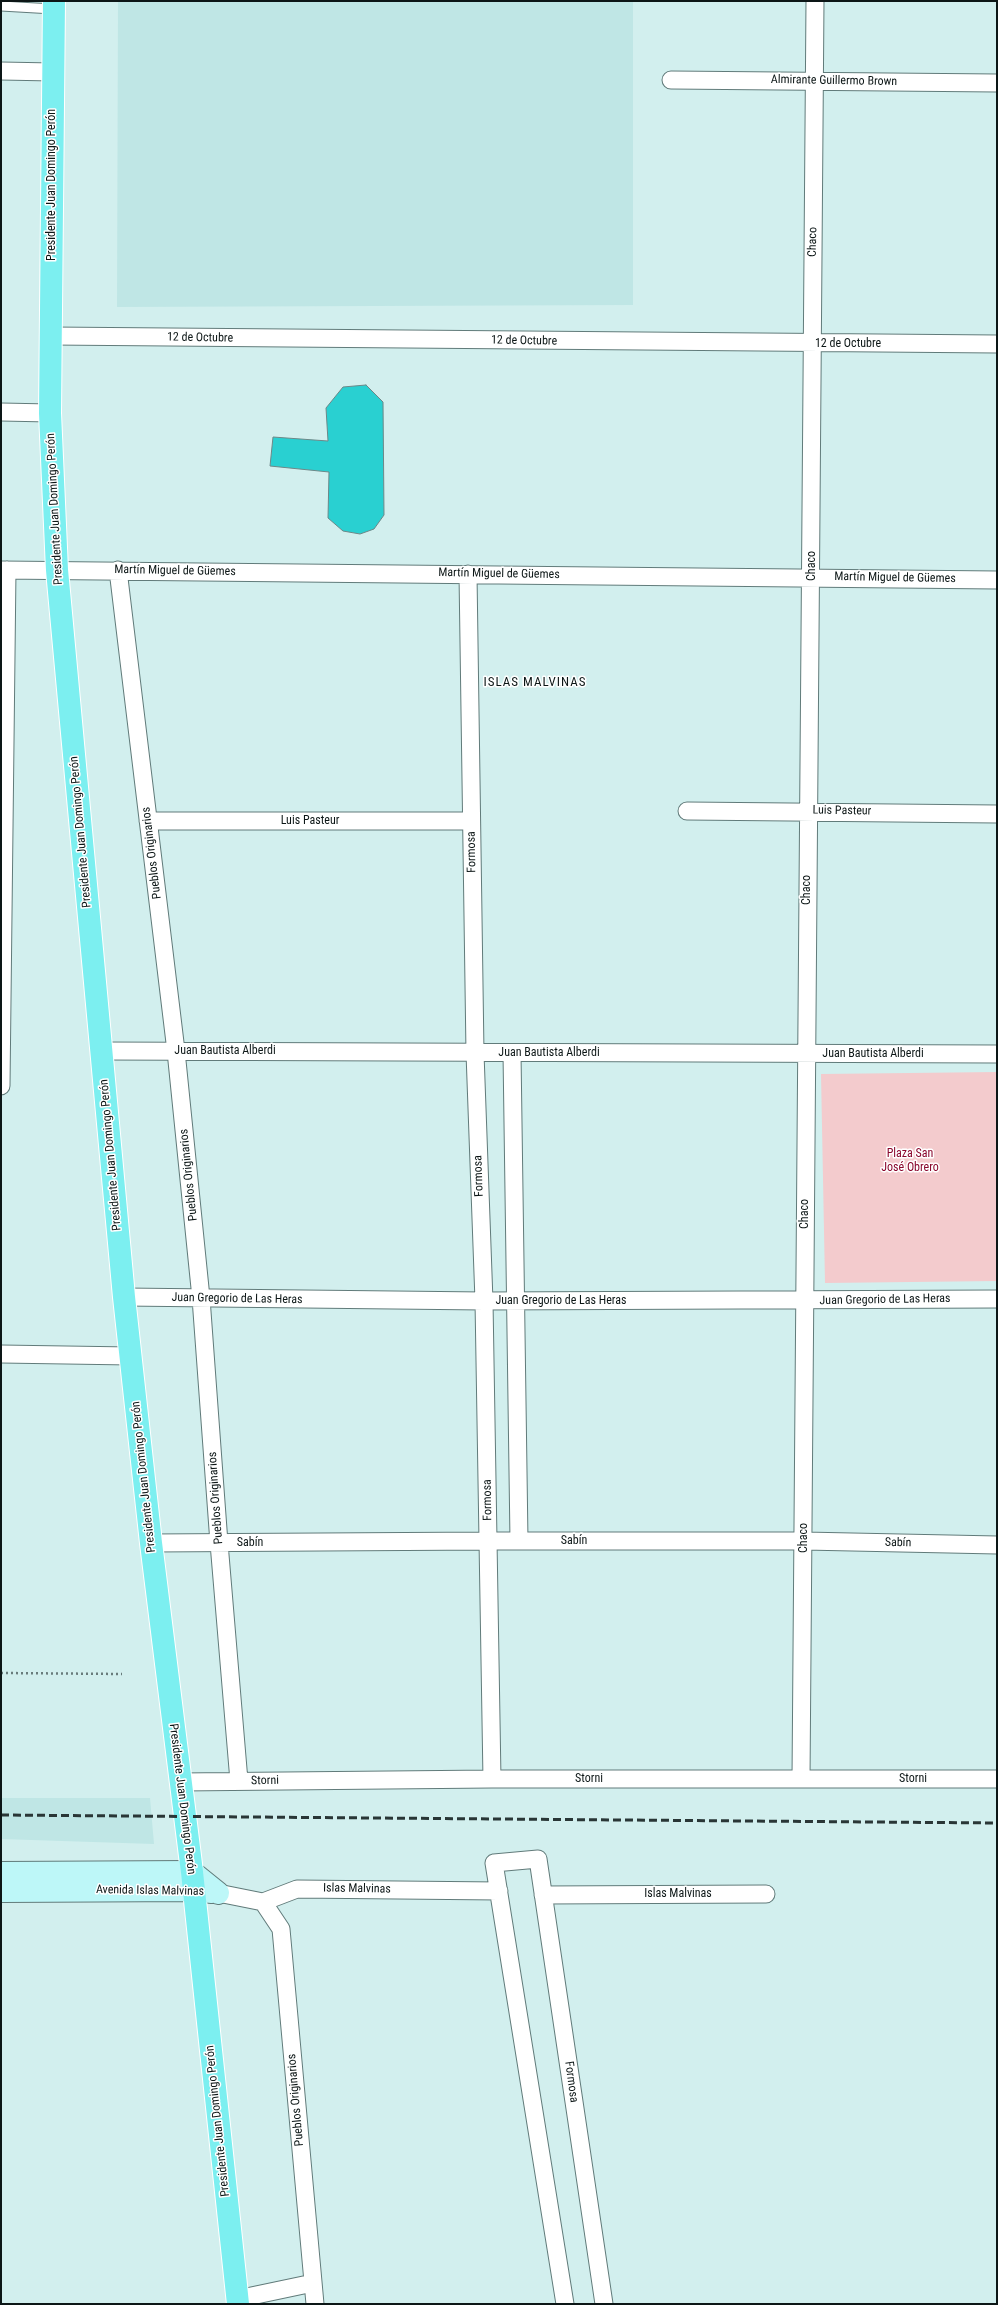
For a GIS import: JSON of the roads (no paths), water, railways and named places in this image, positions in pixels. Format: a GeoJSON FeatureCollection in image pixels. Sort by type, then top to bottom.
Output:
{"type":"FeatureCollection","features":[{"type":"Feature","properties":{"kind":"main road","name":"Presidente Juan Domingo Perón"},"geometry":{"type":"LineString","coordinates":[[53,5],[50,413],[57,570],[124,1298],[151,1543],[192,1881],[238,2302]]}},
{"type":"Feature","properties":{"kind":"street","name":"Chaco"},"geometry":{"type":"LineString","coordinates":[[801,1779],[804,1541],[808,811],[812,577],[812,344],[815,1]]}},
{"type":"Feature","properties":{"kind":"street"},"geometry":{"type":"LineString","coordinates":[[1,71],[53,72]]}},
{"type":"Feature","properties":{"kind":"street","name":"Almirante Guillermo Brown"},"geometry":{"type":"LineString","coordinates":[[671,80],[814,80],[997,83]]}},
{"type":"Feature","properties":{"kind":"street","name":"12 de Octubre"},"geometry":{"type":"LineString","coordinates":[[50,336],[812,344],[997,344]]}},
{"type":"Feature","properties":{"kind":"street"},"geometry":{"type":"LineString","coordinates":[[1,412],[50,413]]}},
{"type":"Feature","properties":{"kind":"street"},"geometry":{"type":"LineString","coordinates":[[1,1086],[4,570]]}},
{"type":"Feature","properties":{"kind":"street","name":"Martín Miguel de Güemes"},"geometry":{"type":"LineString","coordinates":[[4,570],[997,580]]}},
{"type":"Feature","properties":{"kind":"street","name":"Pueblos Originarios"},"geometry":{"type":"LineString","coordinates":[[118,570],[176,1051],[201,1298],[219,1543],[239,1781]]}},
{"type":"Feature","properties":{"kind":"street","name":"Formosa"},"geometry":{"type":"LineString","coordinates":[[468,574],[475,1053],[484,1301],[492,1779]]}},
{"type":"Feature","properties":{"kind":"street","name":"Luis Pasteur"},"geometry":{"type":"LineString","coordinates":[[687,811],[997,814]]}},
{"type":"Feature","properties":{"kind":"street","name":"Luis Pasteur"},"geometry":{"type":"LineString","coordinates":[[148,821],[471,821]]}},
{"type":"Feature","properties":{"kind":"street","name":"Juan Bautista Alberdi"},"geometry":{"type":"LineString","coordinates":[[101,1051],[997,1054]]}},
{"type":"Feature","properties":{"kind":"street"},"geometry":{"type":"LineString","coordinates":[[512,1053],[517,1301],[519,1541]]}},
{"type":"Feature","properties":{"kind":"street","name":"Juan Gregorio de Las Heras"},"geometry":{"type":"LineString","coordinates":[[124,1298],[484,1301],[805,1301],[997,1299]]}},
{"type":"Feature","properties":{"kind":"street"},"geometry":{"type":"LineString","coordinates":[[1,1354],[131,1356]]}},
{"type":"Feature","properties":{"kind":"street","name":"Sabín"},"geometry":{"type":"LineString","coordinates":[[151,1543],[804,1541],[997,1545]]}},
{"type":"Feature","properties":{"kind":"street","name":"Storni"},"geometry":{"type":"LineString","coordinates":[[180,1782],[492,1779],[997,1779]]}},
{"type":"Feature","properties":{"kind":"street","name":"Formosa"},"geometry":{"type":"LineString","coordinates":[[499,1891],[494,1863],[538,1859],[604,2304]]}},
{"type":"Feature","properties":{"kind":"street","name":"Avenida Islas Malvinas"},"geometry":{"type":"LineString","coordinates":[[1,1873],[192,1881],[218,1893]]}},
{"type":"Feature","properties":{"kind":"street","name":"Avenida Islas Malvinas"},"geometry":{"type":"LineString","coordinates":[[1,1891],[192,1881]]}},
{"type":"Feature","properties":{"kind":"street","name":"Islas Malvinas"},"geometry":{"type":"LineString","coordinates":[[263,1902],[297,1889],[499,1891]]}},
{"type":"Feature","properties":{"kind":"street"},"geometry":{"type":"LineString","coordinates":[[499,1891],[565,2304]]}},
{"type":"Feature","properties":{"kind":"street"},"geometry":{"type":"LineString","coordinates":[[218,1893],[263,1902]]}},
{"type":"Feature","properties":{"kind":"street","name":"Islas Malvinas"},"geometry":{"type":"LineString","coordinates":[[543,1895],[766,1894]]}},
{"type":"Feature","properties":{"kind":"street","name":"Pueblos Originarios"},"geometry":{"type":"LineString","coordinates":[[263,1902],[281,1929],[315,2304]]}},
{"type":"Feature","properties":{"kind":"street"},"geometry":{"type":"LineString","coordinates":[[238,2302],[313,2283]]}},
{"type":"Feature","properties":{"kind":"lane"},"geometry":{"type":"LineString","coordinates":[[1,6],[53,5]]}},
{"type":"Feature","properties":{"kind":"railway"},"geometry":{"type":"LineString","coordinates":[[1,1815],[997,1823]]}},
{"type":"Feature","properties":{"kind":"district","name":"ISLAS MALVINAS"},"geometry":{"type":"Point","coordinates":[535,683]}},
{"type":"Feature","properties":{"kind":"park label","name":"Plaza San José Obrero"},"geometry":{"type":"Point","coordinates":[910,1161]}}]}
